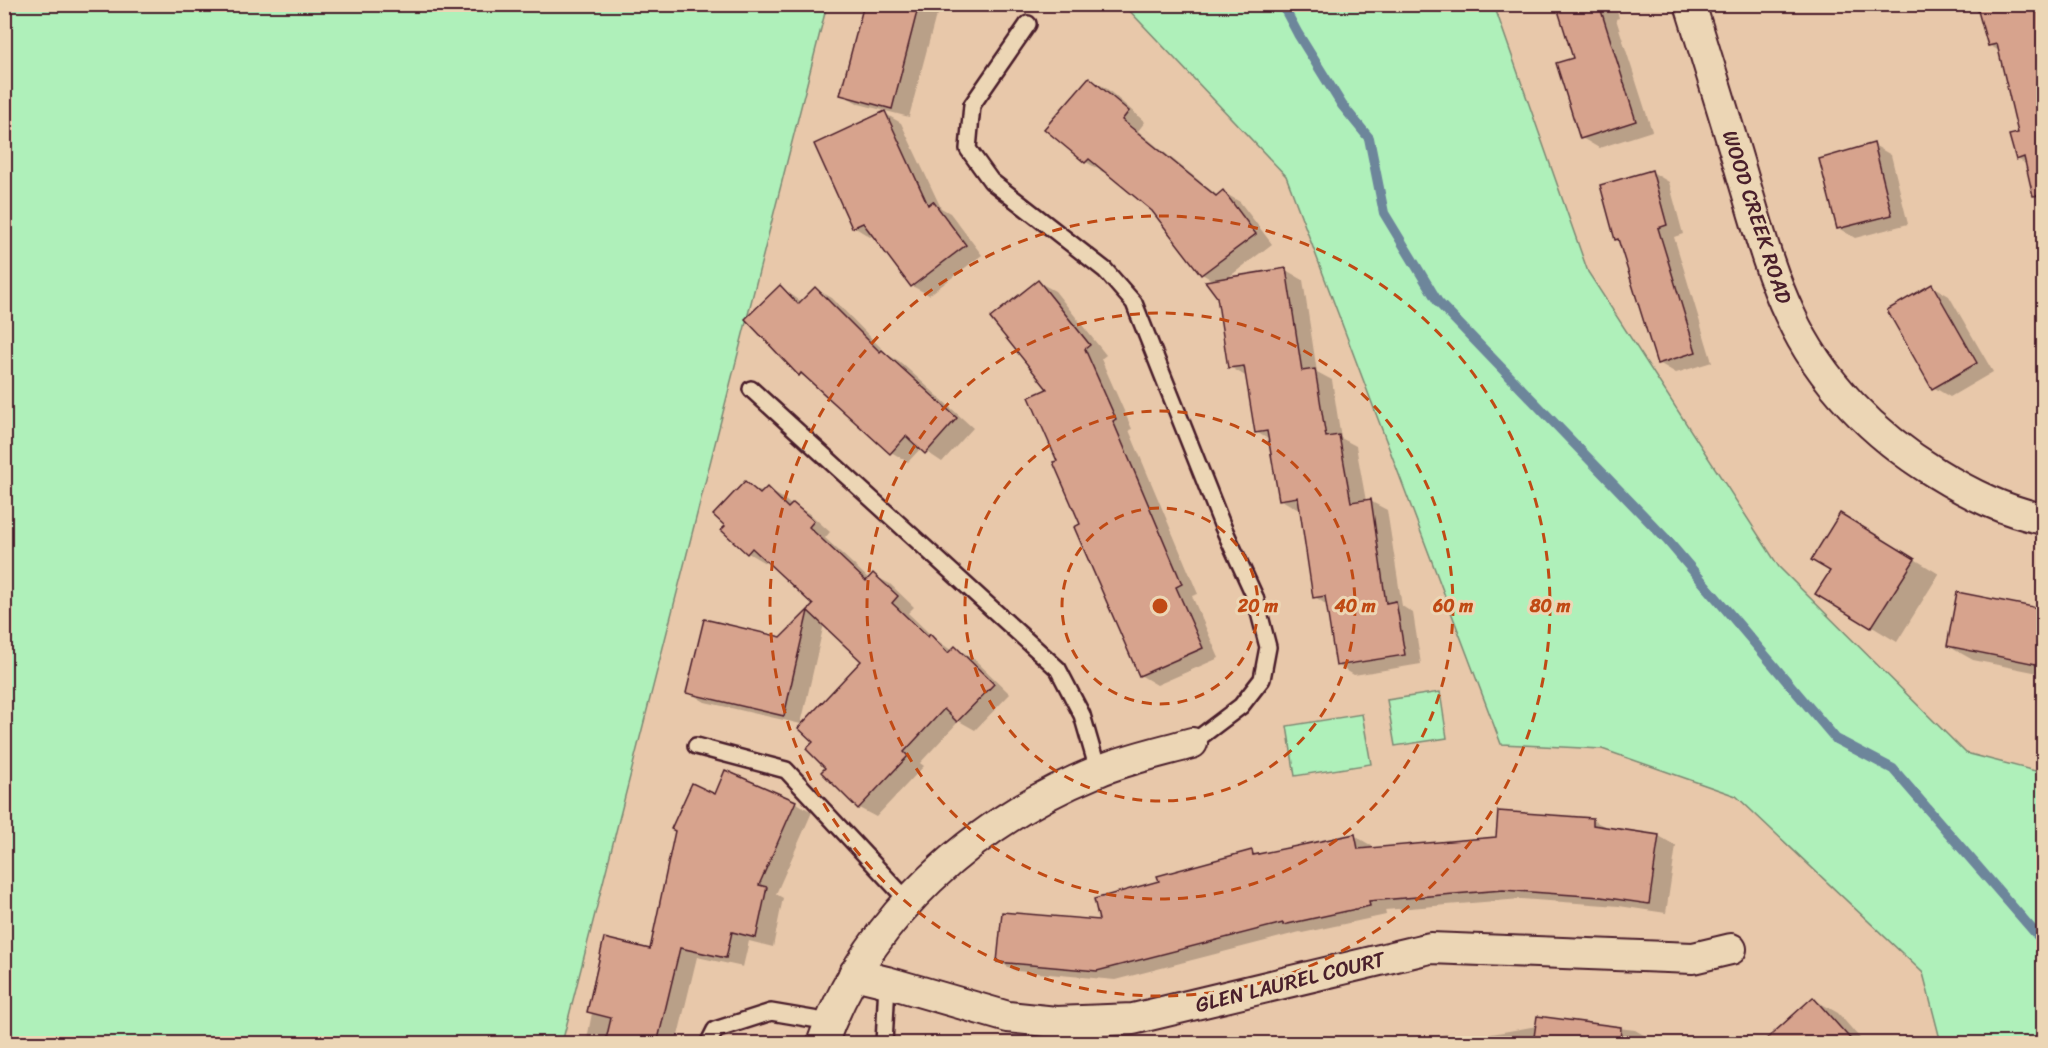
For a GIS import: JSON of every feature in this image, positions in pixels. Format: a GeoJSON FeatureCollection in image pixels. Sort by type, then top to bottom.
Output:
{"type":"FeatureCollection","features":[{"type":"Feature","properties":{"kind":"street","name":"WOOD CREEK ROAD"},"geometry":{"type":"LineString","coordinates":[[1690,4],[1771,270],[1790,317],[1820,366],[1860,414],[1911,458],[1969,493],[2001,507],[2043,519]]}},
{"type":"Feature","properties":{"kind":"street"},"geometry":{"type":"LineString","coordinates":[[826,1033],[854,974],[899,910],[947,863],[996,824],[1058,788],[1098,770],[1192,743]]}},
{"type":"Feature","properties":{"kind":"street","name":"GLEN LAUREL COURT"},"geometry":{"type":"LineString","coordinates":[[854,974],[1008,1017],[1056,1022],[1133,1019],[1430,948],[1693,958],[1731,950]]}},
{"type":"Feature","properties":{"kind":"lane"},"geometry":{"type":"LineString","coordinates":[[1028,24],[972,105],[969,149],[991,181],[1105,270],[1134,303],[1223,527],[1255,597],[1268,647],[1262,679],[1240,706],[1192,743]]}},
{"type":"Feature","properties":{"kind":"lane"},"geometry":{"type":"LineString","coordinates":[[751,389],[1058,669],[1082,715],[1098,770]]}},
{"type":"Feature","properties":{"kind":"lane"},"geometry":{"type":"LineString","coordinates":[[696,746],[786,770],[908,901]]}},
{"type":"Feature","properties":{"kind":"lane"},"geometry":{"type":"LineString","coordinates":[[884,1044],[887,982]]}},
{"type":"Feature","properties":{"kind":"lane"},"geometry":{"type":"LineString","coordinates":[[708,1044],[715,1030],[771,1012],[826,1033]]}},
{"type":"Feature","properties":{"kind":"green space"},"geometry":{"type":"Polygon","coordinates":[[[5,5],[827,5],[562,1043],[5,1044],[5,5]]]}},
{"type":"Feature","properties":{"kind":"green space"},"geometry":{"type":"Polygon","coordinates":[[[1124,5],[1494,5],[1588,272],[1779,567],[1966,753],[2043,773],[2043,1043],[1941,1043],[1923,973],[1736,796],[1602,749],[1501,744],[1286,176],[1124,5]]]}},
{"type":"Feature","properties":{"kind":"green space"},"geometry":{"type":"Polygon","coordinates":[[[1440,692],[1447,738],[1395,746],[1387,700],[1440,692]]]}},
{"type":"Feature","properties":{"kind":"green space"},"geometry":{"type":"Polygon","coordinates":[[[1362,714],[1371,764],[1295,776],[1287,726],[1362,714]]]}},
{"type":"Feature","properties":{"kind":"building"},"geometry":{"type":"Polygon","coordinates":[[[864,4],[919,4],[892,109],[840,95],[864,4]]]}},
{"type":"Feature","properties":{"kind":"building"},"geometry":{"type":"Polygon","coordinates":[[[1556,4],[1599,4],[1636,121],[1580,139],[1556,63],[1573,58],[1556,4]]]}},
{"type":"Feature","properties":{"kind":"building"},"geometry":{"type":"Polygon","coordinates":[[[1976,4],[2043,4],[2043,195],[2033,196],[2024,157],[2016,160],[2009,135],[2018,133],[1997,44],[1988,46],[1976,4]]]}},
{"type":"Feature","properties":{"kind":"building"},"geometry":{"type":"Polygon","coordinates":[[[1089,77],[1129,111],[1122,120],[1216,196],[1223,190],[1256,234],[1201,275],[1152,211],[1089,159],[1085,163],[1044,129],[1089,77]]]}},
{"type":"Feature","properties":{"kind":"building"},"geometry":{"type":"Polygon","coordinates":[[[885,111],[928,205],[933,201],[966,245],[911,287],[863,223],[852,228],[814,144],[885,111]]]}},
{"type":"Feature","properties":{"kind":"building"},"geometry":{"type":"Polygon","coordinates":[[[1874,143],[1892,215],[1837,229],[1819,159],[1874,143]]]}},
{"type":"Feature","properties":{"kind":"building"},"geometry":{"type":"Polygon","coordinates":[[[1652,170],[1667,225],[1658,228],[1696,352],[1657,364],[1618,239],[1615,240],[1600,185],[1652,170]]]}},
{"type":"Feature","properties":{"kind":"building"},"geometry":{"type":"Polygon","coordinates":[[[1286,268],[1302,371],[1315,369],[1326,437],[1339,435],[1351,502],[1371,499],[1386,603],[1396,601],[1405,655],[1336,666],[1325,596],[1313,598],[1298,497],[1279,500],[1267,431],[1255,433],[1244,366],[1228,368],[1217,297],[1205,281],[1286,268]]]}},
{"type":"Feature","properties":{"kind":"building"},"geometry":{"type":"Polygon","coordinates":[[[1038,280],[1090,345],[1085,349],[1116,419],[1113,421],[1182,584],[1176,587],[1203,648],[1139,676],[1074,527],[1080,524],[1053,462],[1057,461],[1029,397],[1047,389],[990,318],[1038,280]]]}},
{"type":"Feature","properties":{"kind":"building"},"geometry":{"type":"Polygon","coordinates":[[[1932,284],[1977,363],[1932,389],[1887,310],[1932,284]]]}},
{"type":"Feature","properties":{"kind":"building"},"geometry":{"type":"Polygon","coordinates":[[[780,285],[798,304],[815,287],[880,352],[882,350],[957,418],[925,454],[906,436],[890,454],[801,373],[799,376],[745,319],[780,285]]]}},
{"type":"Feature","properties":{"kind":"building"},"geometry":{"type":"Polygon","coordinates":[[[745,481],[760,494],[767,487],[788,508],[793,503],[814,521],[809,527],[866,581],[873,573],[898,596],[892,603],[928,637],[930,634],[948,653],[955,646],[994,684],[957,722],[944,709],[904,752],[908,756],[858,809],[821,772],[825,768],[806,749],[813,742],[798,728],[861,661],[808,611],[784,716],[686,693],[704,619],[781,637],[813,605],[752,548],[747,554],[721,530],[725,526],[713,515],[745,481]]]}},
{"type":"Feature","properties":{"kind":"building"},"geometry":{"type":"Polygon","coordinates":[[[1840,513],[1915,559],[1871,628],[1815,594],[1830,571],[1811,560],[1840,513]]]}},
{"type":"Feature","properties":{"kind":"building"},"geometry":{"type":"Polygon","coordinates":[[[1957,592],[2043,609],[2041,665],[1947,646],[1957,592]]]}},
{"type":"Feature","properties":{"kind":"building"},"geometry":{"type":"Polygon","coordinates":[[[725,770],[796,801],[759,885],[767,887],[756,938],[732,932],[726,958],[680,948],[657,1044],[605,1044],[611,1018],[587,1012],[604,938],[650,949],[675,831],[671,829],[692,783],[715,794],[725,770]]]}},
{"type":"Feature","properties":{"kind":"building"},"geometry":{"type":"Polygon","coordinates":[[[1498,811],[1593,818],[1593,825],[1659,835],[1649,904],[1601,897],[1503,890],[1369,901],[1370,906],[1283,925],[1283,923],[1097,971],[997,962],[1002,912],[1099,920],[1094,899],[1159,881],[1157,876],[1252,850],[1253,855],[1355,834],[1358,849],[1496,837],[1498,811]]]}},
{"type":"Feature","properties":{"kind":"building"},"geometry":{"type":"Polygon","coordinates":[[[1813,997],[1855,1044],[1761,1044],[1813,997]]]}},
{"type":"Feature","properties":{"kind":"building"},"geometry":{"type":"Polygon","coordinates":[[[1537,1016],[1621,1027],[1620,1044],[1533,1044],[1537,1016]]]}},
{"type":"Feature","properties":{"kind":"waterway"},"geometry":{"type":"LineString","coordinates":[[1282,4],[1342,105],[1369,138],[1384,213],[1438,302],[1667,540],[1836,739],[1893,769],[2044,943]]}},
{"type":"Feature","properties":{"kind":"waterway"},"geometry":{"type":"LineString","coordinates":[[4,1023],[7,1044]]}}]}
